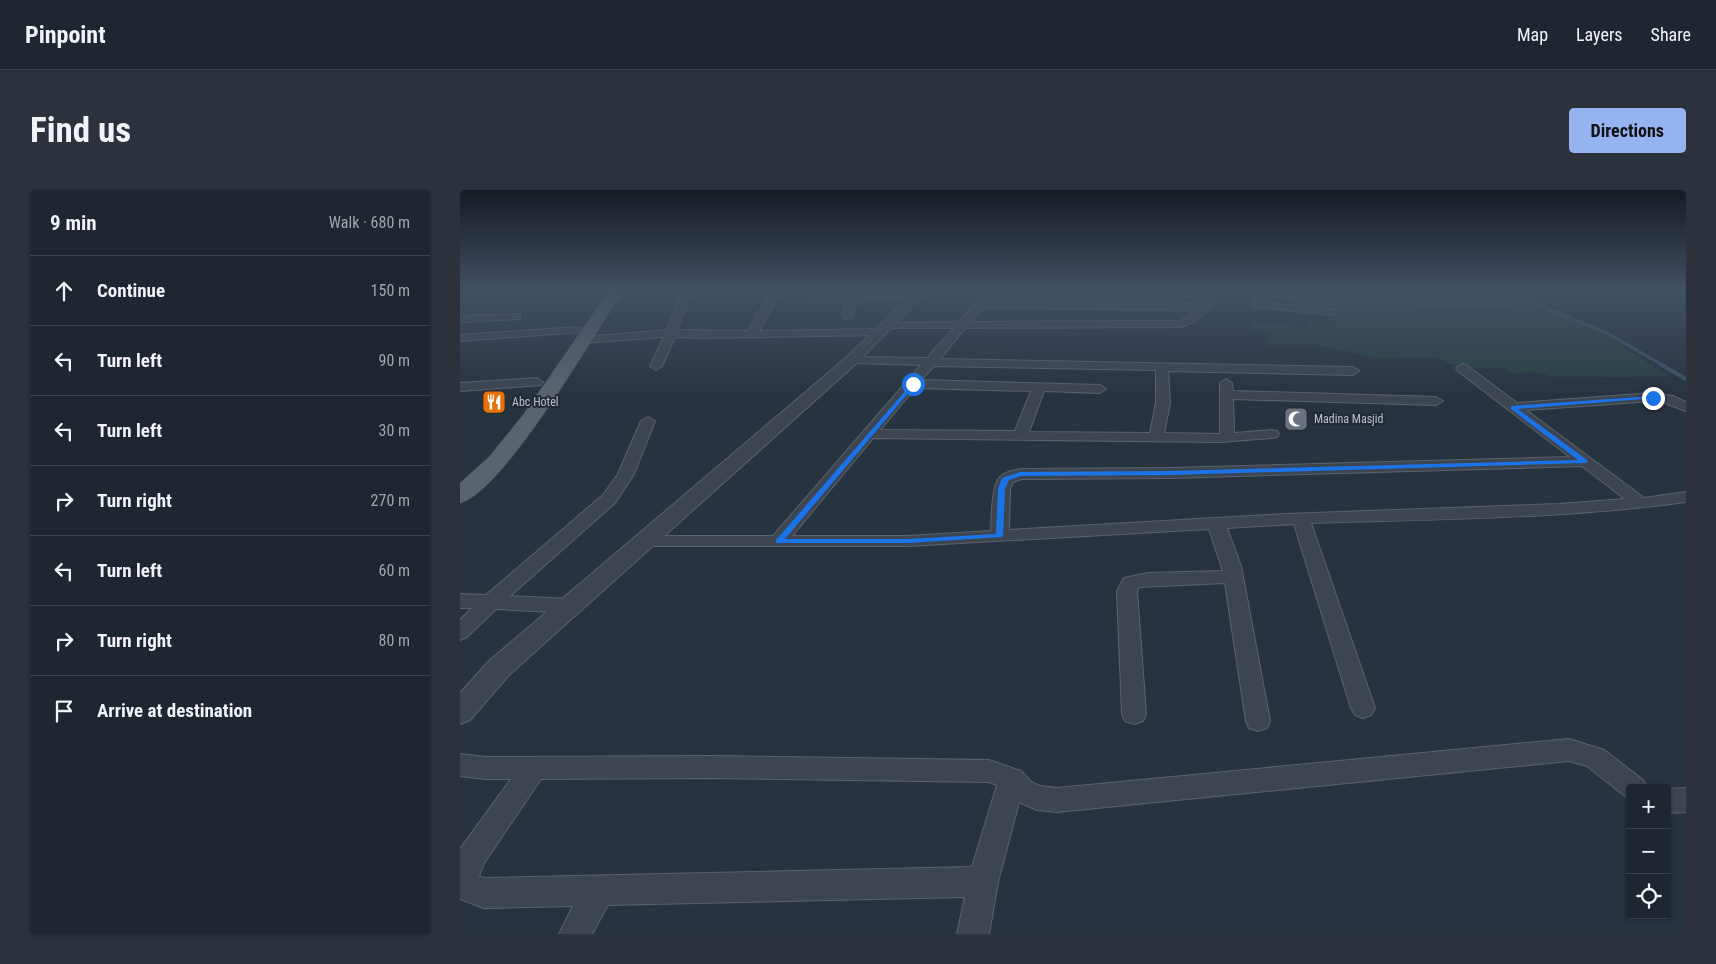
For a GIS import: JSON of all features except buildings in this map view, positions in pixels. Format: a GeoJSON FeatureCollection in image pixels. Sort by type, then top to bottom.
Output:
{"type":"FeatureCollection","features":[{"type":"Feature","properties":{"kind":"main road"},"geometry":{"type":"LineString","coordinates":[[460,496],[497,462],[530,419],[585,326]]}},
{"type":"Feature","properties":{"kind":"main road"},"geometry":{"type":"LineString","coordinates":[[460,478],[482,457],[510,422],[537,382],[588,326]]}},
{"type":"Feature","properties":{"kind":"street"},"geometry":{"type":"LineString","coordinates":[[656,366],[675,326]]}},
{"type":"Feature","properties":{"kind":"street"},"geometry":{"type":"LineString","coordinates":[[752,334],[757,326]]}},
{"type":"Feature","properties":{"kind":"street"},"geometry":{"type":"LineString","coordinates":[[460,712],[499,668],[853,359],[887,326]]}},
{"type":"Feature","properties":{"kind":"street"},"geometry":{"type":"LineString","coordinates":[[460,338],[672,333],[698,335],[752,334],[949,326]]}},
{"type":"Feature","properties":{"kind":"street"},"geometry":{"type":"LineString","coordinates":[[778,541],[962,326]]}},
{"type":"Feature","properties":{"kind":"street"},"geometry":{"type":"LineString","coordinates":[[853,359],[1353,371]]}},
{"type":"Feature","properties":{"kind":"street"},"geometry":{"type":"LineString","coordinates":[[1156,437],[1163,403],[1162,367]]}},
{"type":"Feature","properties":{"kind":"street"},"geometry":{"type":"LineString","coordinates":[[1462,368],[1641,503]]}},
{"type":"Feature","properties":{"kind":"street"},"geometry":{"type":"LineString","coordinates":[[1226,369],[1227,437]]}},
{"type":"Feature","properties":{"kind":"street"},"geometry":{"type":"LineString","coordinates":[[460,387],[537,382]]}},
{"type":"Feature","properties":{"kind":"street"},"geometry":{"type":"LineString","coordinates":[[913,384],[1100,390]]}},
{"type":"Feature","properties":{"kind":"street"},"geometry":{"type":"LineString","coordinates":[[1020,436],[1039,388]]}},
{"type":"Feature","properties":{"kind":"street"},"geometry":{"type":"LineString","coordinates":[[1226,395],[1436,401]]}},
{"type":"Feature","properties":{"kind":"street"},"geometry":{"type":"LineString","coordinates":[[1513,407],[1653,398],[1668,399],[1686,406]]}},
{"type":"Feature","properties":{"kind":"street"},"geometry":{"type":"LineString","coordinates":[[460,632],[490,603],[610,499],[626,474],[648,421]]}},
{"type":"Feature","properties":{"kind":"street"},"geometry":{"type":"LineString","coordinates":[[870,434],[1156,437],[1227,437],[1272,434]]}},
{"type":"Feature","properties":{"kind":"street"},"geometry":{"type":"LineString","coordinates":[[1000,536],[1002,489],[1006,478],[1020,474],[1171,473],[1585,462]]}},
{"type":"Feature","properties":{"kind":"street"},"geometry":{"type":"LineString","coordinates":[[644,541],[908,541],[1300,519],[1558,509],[1686,498]]}},
{"type":"Feature","properties":{"kind":"street"},"geometry":{"type":"LineString","coordinates":[[1300,519],[1363,708]]}},
{"type":"Feature","properties":{"kind":"street"},"geometry":{"type":"LineString","coordinates":[[1216,524],[1232,566],[1258,721]]}},
{"type":"Feature","properties":{"kind":"street"},"geometry":{"type":"LineString","coordinates":[[1134,714],[1127,591],[1131,582],[1148,579],[1234,577]]}},
{"type":"Feature","properties":{"kind":"street"},"geometry":{"type":"LineString","coordinates":[[460,601],[570,606]]}},
{"type":"Feature","properties":{"kind":"street"},"geometry":{"type":"LineString","coordinates":[[460,765],[485,768],[710,767],[989,771],[1012,779],[1022,790],[1037,798],[1057,800],[1569,750],[1595,758],[1629,784]]}},
{"type":"Feature","properties":{"kind":"street"},"geometry":{"type":"LineString","coordinates":[[534,768],[472,855],[461,884],[465,895],[484,893],[983,882]]}},
{"type":"Feature","properties":{"kind":"street"},"geometry":{"type":"LineString","coordinates":[[973,934],[983,882],[1012,779]]}},
{"type":"Feature","properties":{"kind":"street"},"geometry":{"type":"LineString","coordinates":[[1671,801],[1686,800]]}},
{"type":"Feature","properties":{"kind":"street"},"geometry":{"type":"LineString","coordinates":[[575,934],[599,891]]}},
{"type":"Feature","properties":{"kind":"green space"},"geometry":{"type":"Polygon","coordinates":[[[1250,326],[1586,326],[1607,333],[1626,349],[1669,376],[1550,376],[1533,371],[1515,374],[1504,368],[1462,368],[1438,359],[1422,357],[1380,359],[1317,345],[1266,345],[1272,331],[1249,328],[1250,326]]]}},
{"type":"Feature","properties":{"kind":"waterway"},"geometry":{"type":"LineString","coordinates":[[1589,326],[1607,333],[1664,366]]}},
{"type":"Feature","properties":{"kind":"waterway"},"geometry":{"type":"LineString","coordinates":[[1662,365],[1686,379]]}},
{"type":"Feature","properties":{"kind":"place","name":"Abc Hotel"},"geometry":{"type":"Point","coordinates":[494,402]}},
{"type":"Feature","properties":{"kind":"place","name":"Madina Masjid"},"geometry":{"type":"Point","coordinates":[1296,419]}},
{"type":"Feature","properties":{"kind":"route"},"geometry":{"type":"LineString","coordinates":[[913,384],[778,541],[908,541],[1000,536],[1002,489],[1006,478],[1020,474],[1171,473],[1585,462],[1513,407],[1653,398]]}}]}
